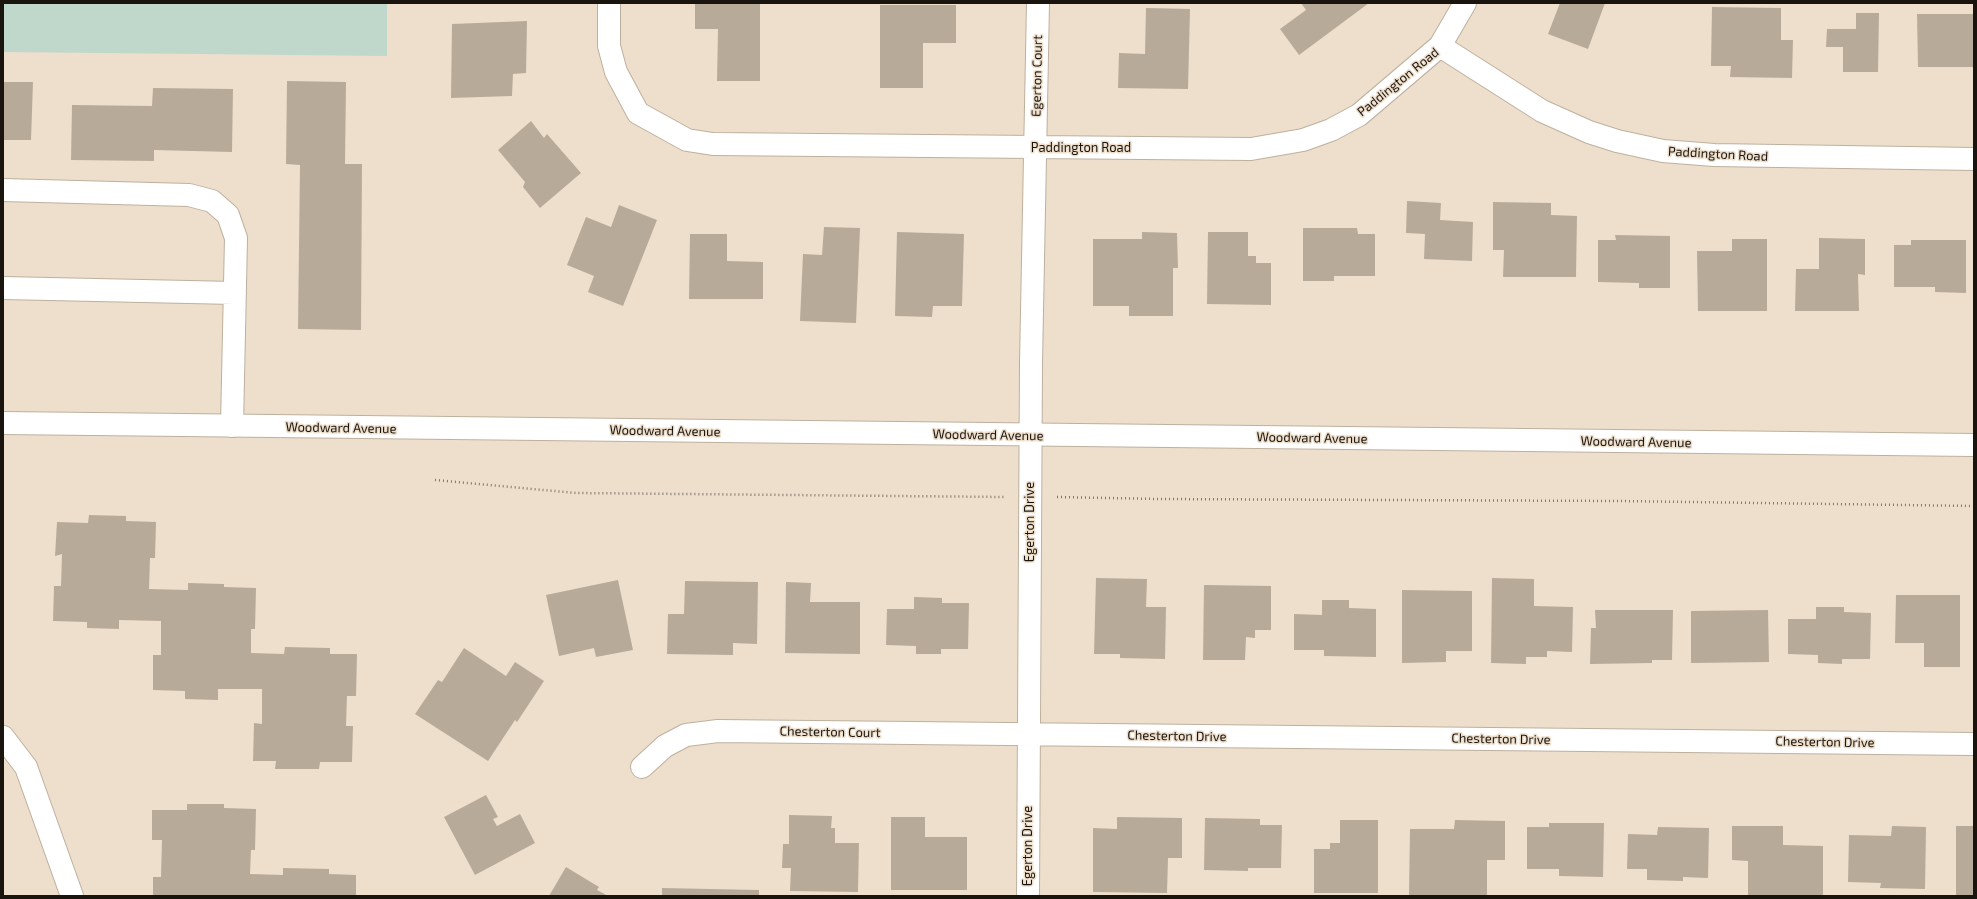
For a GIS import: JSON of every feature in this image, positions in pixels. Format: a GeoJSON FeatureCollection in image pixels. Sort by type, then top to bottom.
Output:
{"type":"FeatureCollection","features":[{"type":"Feature","properties":{"kind":"street","name":"Paddington Road"},"geometry":{"type":"LineString","coordinates":[[609,3],[609,46],[616,72],[638,113],[687,140],[713,144],[1251,149],[1303,140],[1331,130],[1359,115],[1440,46],[1542,111],[1589,132],[1617,142],[1663,151],[1714,155],[1974,159]]}},
{"type":"Feature","properties":{"kind":"street","name":"Egerton Court"},"geometry":{"type":"LineString","coordinates":[[1036,148],[1038,3]]}},
{"type":"Feature","properties":{"kind":"street"},"geometry":{"type":"LineString","coordinates":[[1440,46],[1465,3]]}},
{"type":"Feature","properties":{"kind":"street","name":"Egerton Drive"},"geometry":{"type":"LineString","coordinates":[[1028,896],[1031,363],[1036,148]]}},
{"type":"Feature","properties":{"kind":"street"},"geometry":{"type":"LineString","coordinates":[[3,190],[189,195],[212,201],[228,215],[236,238],[232,426]]}},
{"type":"Feature","properties":{"kind":"street"},"geometry":{"type":"LineString","coordinates":[[3,288],[235,293]]}},
{"type":"Feature","properties":{"kind":"street","name":"Woodward Avenue"},"geometry":{"type":"LineString","coordinates":[[3,424],[1974,445]]}},
{"type":"Feature","properties":{"kind":"street","name":"Chesterton Court"},"geometry":{"type":"LineString","coordinates":[[642,768],[665,746],[686,735],[718,731],[1029,734]]}},
{"type":"Feature","properties":{"kind":"street","name":"Chesterton Drive"},"geometry":{"type":"LineString","coordinates":[[1029,734],[1974,744]]}},
{"type":"Feature","properties":{"kind":"street"},"geometry":{"type":"LineString","coordinates":[[3,737],[26,767],[72,896]]}},
{"type":"Feature","properties":{"kind":"path"},"geometry":{"type":"LineString","coordinates":[[435,480],[576,493],[1010,497]]}},
{"type":"Feature","properties":{"kind":"path"},"geometry":{"type":"LineString","coordinates":[[1056,497],[1158,499],[1619,501],[1974,506]]}},
{"type":"Feature","properties":{"kind":"green space"},"geometry":{"type":"Polygon","coordinates":[[[3,3],[387,3],[387,56],[3,52],[3,3]]]}},
{"type":"Feature","properties":{"kind":"building"},"geometry":{"type":"Polygon","coordinates":[[[695,3],[760,3],[760,81],[717,81],[718,29],[695,29],[695,3]]]}},
{"type":"Feature","properties":{"kind":"building"},"geometry":{"type":"Polygon","coordinates":[[[1301,3],[1369,3],[1299,55],[1280,29],[1306,10],[1301,3]]]}},
{"type":"Feature","properties":{"kind":"building"},"geometry":{"type":"Polygon","coordinates":[[[1560,3],[1605,3],[1588,49],[1548,34],[1560,3]]]}},
{"type":"Feature","properties":{"kind":"building"},"geometry":{"type":"Polygon","coordinates":[[[880,5],[956,5],[956,43],[923,43],[923,88],[880,88],[880,5]]]}},
{"type":"Feature","properties":{"kind":"building"},"geometry":{"type":"Polygon","coordinates":[[[1712,7],[1781,8],[1781,40],[1793,40],[1792,78],[1730,77],[1731,66],[1711,66],[1712,7]]]}},
{"type":"Feature","properties":{"kind":"building"},"geometry":{"type":"Polygon","coordinates":[[[1146,8],[1190,9],[1188,89],[1118,88],[1119,53],[1145,54],[1146,8]]]}},
{"type":"Feature","properties":{"kind":"building"},"geometry":{"type":"Polygon","coordinates":[[[1856,13],[1879,13],[1878,72],[1843,72],[1843,47],[1826,47],[1827,29],[1856,29],[1856,13]]]}},
{"type":"Feature","properties":{"kind":"building"},"geometry":{"type":"Polygon","coordinates":[[[1917,14],[1974,14],[1974,67],[1918,67],[1917,14]]]}},
{"type":"Feature","properties":{"kind":"building"},"geometry":{"type":"Polygon","coordinates":[[[527,21],[526,73],[513,74],[512,96],[451,98],[452,24],[527,21]]]}},
{"type":"Feature","properties":{"kind":"building"},"geometry":{"type":"Polygon","coordinates":[[[287,81],[346,82],[345,164],[362,164],[361,330],[298,329],[300,165],[286,164],[287,81]]]}},
{"type":"Feature","properties":{"kind":"building"},"geometry":{"type":"Polygon","coordinates":[[[3,82],[33,82],[31,140],[3,140],[3,82]]]}},
{"type":"Feature","properties":{"kind":"building"},"geometry":{"type":"Polygon","coordinates":[[[153,88],[233,89],[232,152],[154,150],[154,161],[71,160],[72,105],[152,106],[153,88]]]}},
{"type":"Feature","properties":{"kind":"building"},"geometry":{"type":"Polygon","coordinates":[[[531,121],[544,138],[547,134],[581,173],[540,208],[523,187],[525,182],[498,150],[531,121]]]}},
{"type":"Feature","properties":{"kind":"building"},"geometry":{"type":"Polygon","coordinates":[[[1407,201],[1441,203],[1440,220],[1473,222],[1472,261],[1424,259],[1425,234],[1406,233],[1407,201]]]}},
{"type":"Feature","properties":{"kind":"building"},"geometry":{"type":"Polygon","coordinates":[[[1493,202],[1551,203],[1551,215],[1577,216],[1576,277],[1503,277],[1504,250],[1493,250],[1493,202]]]}},
{"type":"Feature","properties":{"kind":"building"},"geometry":{"type":"Polygon","coordinates":[[[619,205],[657,220],[623,306],[588,292],[594,276],[567,265],[586,217],[611,227],[619,205]]]}},
{"type":"Feature","properties":{"kind":"building"},"geometry":{"type":"Polygon","coordinates":[[[824,227],[860,228],[856,323],[800,321],[803,254],[822,255],[824,227]]]}},
{"type":"Feature","properties":{"kind":"building"},"geometry":{"type":"Polygon","coordinates":[[[1303,228],[1357,228],[1358,234],[1375,234],[1375,276],[1334,276],[1334,281],[1303,281],[1303,228]]]}},
{"type":"Feature","properties":{"kind":"building"},"geometry":{"type":"Polygon","coordinates":[[[897,232],[964,234],[962,306],[933,306],[932,317],[895,316],[897,232]]]}},
{"type":"Feature","properties":{"kind":"building"},"geometry":{"type":"Polygon","coordinates":[[[1142,232],[1177,233],[1178,268],[1173,268],[1173,316],[1129,316],[1129,306],[1093,306],[1093,239],[1142,239],[1142,232]]]}},
{"type":"Feature","properties":{"kind":"building"},"geometry":{"type":"Polygon","coordinates":[[[1208,232],[1248,232],[1248,256],[1256,256],[1256,263],[1271,263],[1271,305],[1207,304],[1208,232]]]}},
{"type":"Feature","properties":{"kind":"building"},"geometry":{"type":"Polygon","coordinates":[[[690,234],[727,234],[727,261],[763,262],[763,299],[689,299],[690,234]]]}},
{"type":"Feature","properties":{"kind":"building"},"geometry":{"type":"Polygon","coordinates":[[[1615,235],[1670,236],[1670,288],[1639,288],[1639,283],[1598,282],[1598,240],[1616,240],[1615,235]]]}},
{"type":"Feature","properties":{"kind":"building"},"geometry":{"type":"Polygon","coordinates":[[[1819,238],[1865,239],[1865,275],[1858,274],[1859,311],[1795,311],[1796,269],[1819,269],[1819,238]]]}},
{"type":"Feature","properties":{"kind":"building"},"geometry":{"type":"Polygon","coordinates":[[[1732,239],[1767,239],[1767,311],[1698,311],[1697,251],[1732,251],[1732,239]]]}},
{"type":"Feature","properties":{"kind":"building"},"geometry":{"type":"Polygon","coordinates":[[[1911,240],[1966,240],[1966,293],[1935,292],[1935,287],[1894,287],[1894,245],[1911,245],[1911,240]]]}},
{"type":"Feature","properties":{"kind":"building"},"geometry":{"type":"Polygon","coordinates":[[[89,515],[126,516],[126,521],[156,522],[155,558],[150,558],[149,589],[188,590],[188,583],[224,584],[224,587],[256,588],[255,629],[251,629],[251,653],[284,654],[285,647],[330,648],[330,654],[357,654],[356,696],[347,696],[346,726],[353,726],[352,762],[320,762],[319,769],[275,769],[276,761],[253,761],[254,723],[262,724],[262,689],[218,689],[218,700],[185,699],[185,691],[153,690],[153,655],[161,655],[161,621],[119,620],[119,629],[87,628],[87,622],[53,621],[54,586],[61,586],[62,554],[55,556],[57,522],[88,523],[89,515]]]}},
{"type":"Feature","properties":{"kind":"building"},"geometry":{"type":"Polygon","coordinates":[[[1096,578],[1147,579],[1146,607],[1166,607],[1165,659],[1120,658],[1120,654],[1094,654],[1096,578]]]}},
{"type":"Feature","properties":{"kind":"building"},"geometry":{"type":"Polygon","coordinates":[[[1492,578],[1534,579],[1534,606],[1573,607],[1572,652],[1547,651],[1547,657],[1526,657],[1526,664],[1491,663],[1492,578]]]}},
{"type":"Feature","properties":{"kind":"building"},"geometry":{"type":"Polygon","coordinates":[[[618,580],[633,650],[596,657],[594,648],[559,656],[546,595],[618,580]]]}},
{"type":"Feature","properties":{"kind":"building"},"geometry":{"type":"Polygon","coordinates":[[[685,581],[758,582],[757,644],[733,643],[733,655],[667,654],[668,614],[684,614],[685,581]]]}},
{"type":"Feature","properties":{"kind":"building"},"geometry":{"type":"Polygon","coordinates":[[[786,582],[811,583],[810,602],[860,602],[860,654],[785,653],[786,582]]]}},
{"type":"Feature","properties":{"kind":"building"},"geometry":{"type":"Polygon","coordinates":[[[1204,585],[1271,586],[1271,630],[1255,630],[1255,638],[1246,637],[1245,660],[1203,660],[1204,585]]]}},
{"type":"Feature","properties":{"kind":"building"},"geometry":{"type":"Polygon","coordinates":[[[1402,590],[1472,591],[1472,651],[1446,651],[1446,662],[1402,663],[1402,590]]]}},
{"type":"Feature","properties":{"kind":"building"},"geometry":{"type":"Polygon","coordinates":[[[1896,595],[1960,595],[1960,667],[1924,667],[1924,643],[1895,643],[1896,595]]]}},
{"type":"Feature","properties":{"kind":"building"},"geometry":{"type":"Polygon","coordinates":[[[914,597],[942,598],[942,603],[969,603],[968,649],[941,649],[941,654],[916,654],[916,646],[886,645],[887,609],[914,609],[914,597]]]}},
{"type":"Feature","properties":{"kind":"building"},"geometry":{"type":"Polygon","coordinates":[[[1322,600],[1349,600],[1349,608],[1376,609],[1376,657],[1324,656],[1324,650],[1294,650],[1294,614],[1322,615],[1322,600]]]}},
{"type":"Feature","properties":{"kind":"building"},"geometry":{"type":"Polygon","coordinates":[[[1816,607],[1844,607],[1844,612],[1871,613],[1870,659],[1842,659],[1842,664],[1818,663],[1818,655],[1788,654],[1788,619],[1816,619],[1816,607]]]}},
{"type":"Feature","properties":{"kind":"building"},"geometry":{"type":"Polygon","coordinates":[[[1595,610],[1673,610],[1672,660],[1652,660],[1652,663],[1590,664],[1591,628],[1596,628],[1595,610]]]}},
{"type":"Feature","properties":{"kind":"building"},"geometry":{"type":"Polygon","coordinates":[[[1768,610],[1769,662],[1691,663],[1691,611],[1768,610]]]}},
{"type":"Feature","properties":{"kind":"building"},"geometry":{"type":"Polygon","coordinates":[[[464,648],[506,676],[515,662],[544,681],[517,722],[515,720],[488,761],[415,714],[438,680],[442,682],[464,648]]]}},
{"type":"Feature","properties":{"kind":"building"},"geometry":{"type":"Polygon","coordinates":[[[486,795],[498,817],[493,819],[497,826],[520,814],[535,843],[475,875],[444,817],[486,795]]]}},
{"type":"Feature","properties":{"kind":"building"},"geometry":{"type":"Polygon","coordinates":[[[187,804],[224,804],[224,808],[256,809],[255,850],[251,850],[250,874],[283,875],[283,868],[329,869],[329,874],[356,875],[356,896],[153,896],[153,877],[161,877],[162,840],[152,840],[152,810],[187,810],[187,804]]]}},
{"type":"Feature","properties":{"kind":"building"},"geometry":{"type":"Polygon","coordinates":[[[789,815],[832,816],[831,828],[835,828],[835,843],[859,843],[858,892],[790,891],[791,868],[782,868],[783,844],[789,844],[789,815]]]}},
{"type":"Feature","properties":{"kind":"building"},"geometry":{"type":"Polygon","coordinates":[[[891,817],[925,817],[925,837],[967,837],[967,890],[891,890],[891,817]]]}},
{"type":"Feature","properties":{"kind":"building"},"geometry":{"type":"Polygon","coordinates":[[[1117,817],[1182,818],[1182,858],[1168,858],[1167,893],[1093,892],[1093,828],[1117,829],[1117,817]]]}},
{"type":"Feature","properties":{"kind":"building"},"geometry":{"type":"Polygon","coordinates":[[[1205,818],[1260,819],[1260,825],[1282,825],[1281,868],[1248,868],[1248,871],[1204,870],[1205,818]]]}},
{"type":"Feature","properties":{"kind":"building"},"geometry":{"type":"Polygon","coordinates":[[[1340,820],[1378,820],[1378,893],[1314,893],[1314,849],[1330,849],[1330,843],[1340,843],[1340,820]]]}},
{"type":"Feature","properties":{"kind":"building"},"geometry":{"type":"Polygon","coordinates":[[[1455,820],[1505,821],[1505,860],[1487,860],[1487,896],[1409,896],[1410,829],[1454,829],[1455,820]]]}},
{"type":"Feature","properties":{"kind":"building"},"geometry":{"type":"Polygon","coordinates":[[[1549,823],[1604,823],[1603,877],[1559,876],[1559,869],[1527,869],[1527,827],[1549,827],[1549,823]]]}},
{"type":"Feature","properties":{"kind":"building"},"geometry":{"type":"Polygon","coordinates":[[[1732,826],[1783,826],[1783,845],[1823,846],[1823,896],[1748,896],[1748,861],[1732,860],[1732,826]]]}},
{"type":"Feature","properties":{"kind":"building"},"geometry":{"type":"Polygon","coordinates":[[[1892,826],[1926,827],[1925,889],[1880,888],[1881,883],[1848,882],[1849,835],[1891,836],[1892,826]]]}},
{"type":"Feature","properties":{"kind":"building"},"geometry":{"type":"Polygon","coordinates":[[[1956,826],[1974,826],[1974,896],[1956,896],[1956,826]]]}},
{"type":"Feature","properties":{"kind":"building"},"geometry":{"type":"Polygon","coordinates":[[[1658,827],[1709,828],[1708,878],[1683,877],[1683,881],[1647,880],[1647,869],[1627,869],[1628,834],[1657,835],[1658,827]]]}},
{"type":"Feature","properties":{"kind":"building"},"geometry":{"type":"Polygon","coordinates":[[[566,867],[599,887],[597,890],[608,896],[549,896],[566,867]]]}},
{"type":"Feature","properties":{"kind":"building"},"geometry":{"type":"Polygon","coordinates":[[[662,888],[759,890],[759,896],[662,896],[662,888]]]}}]}
